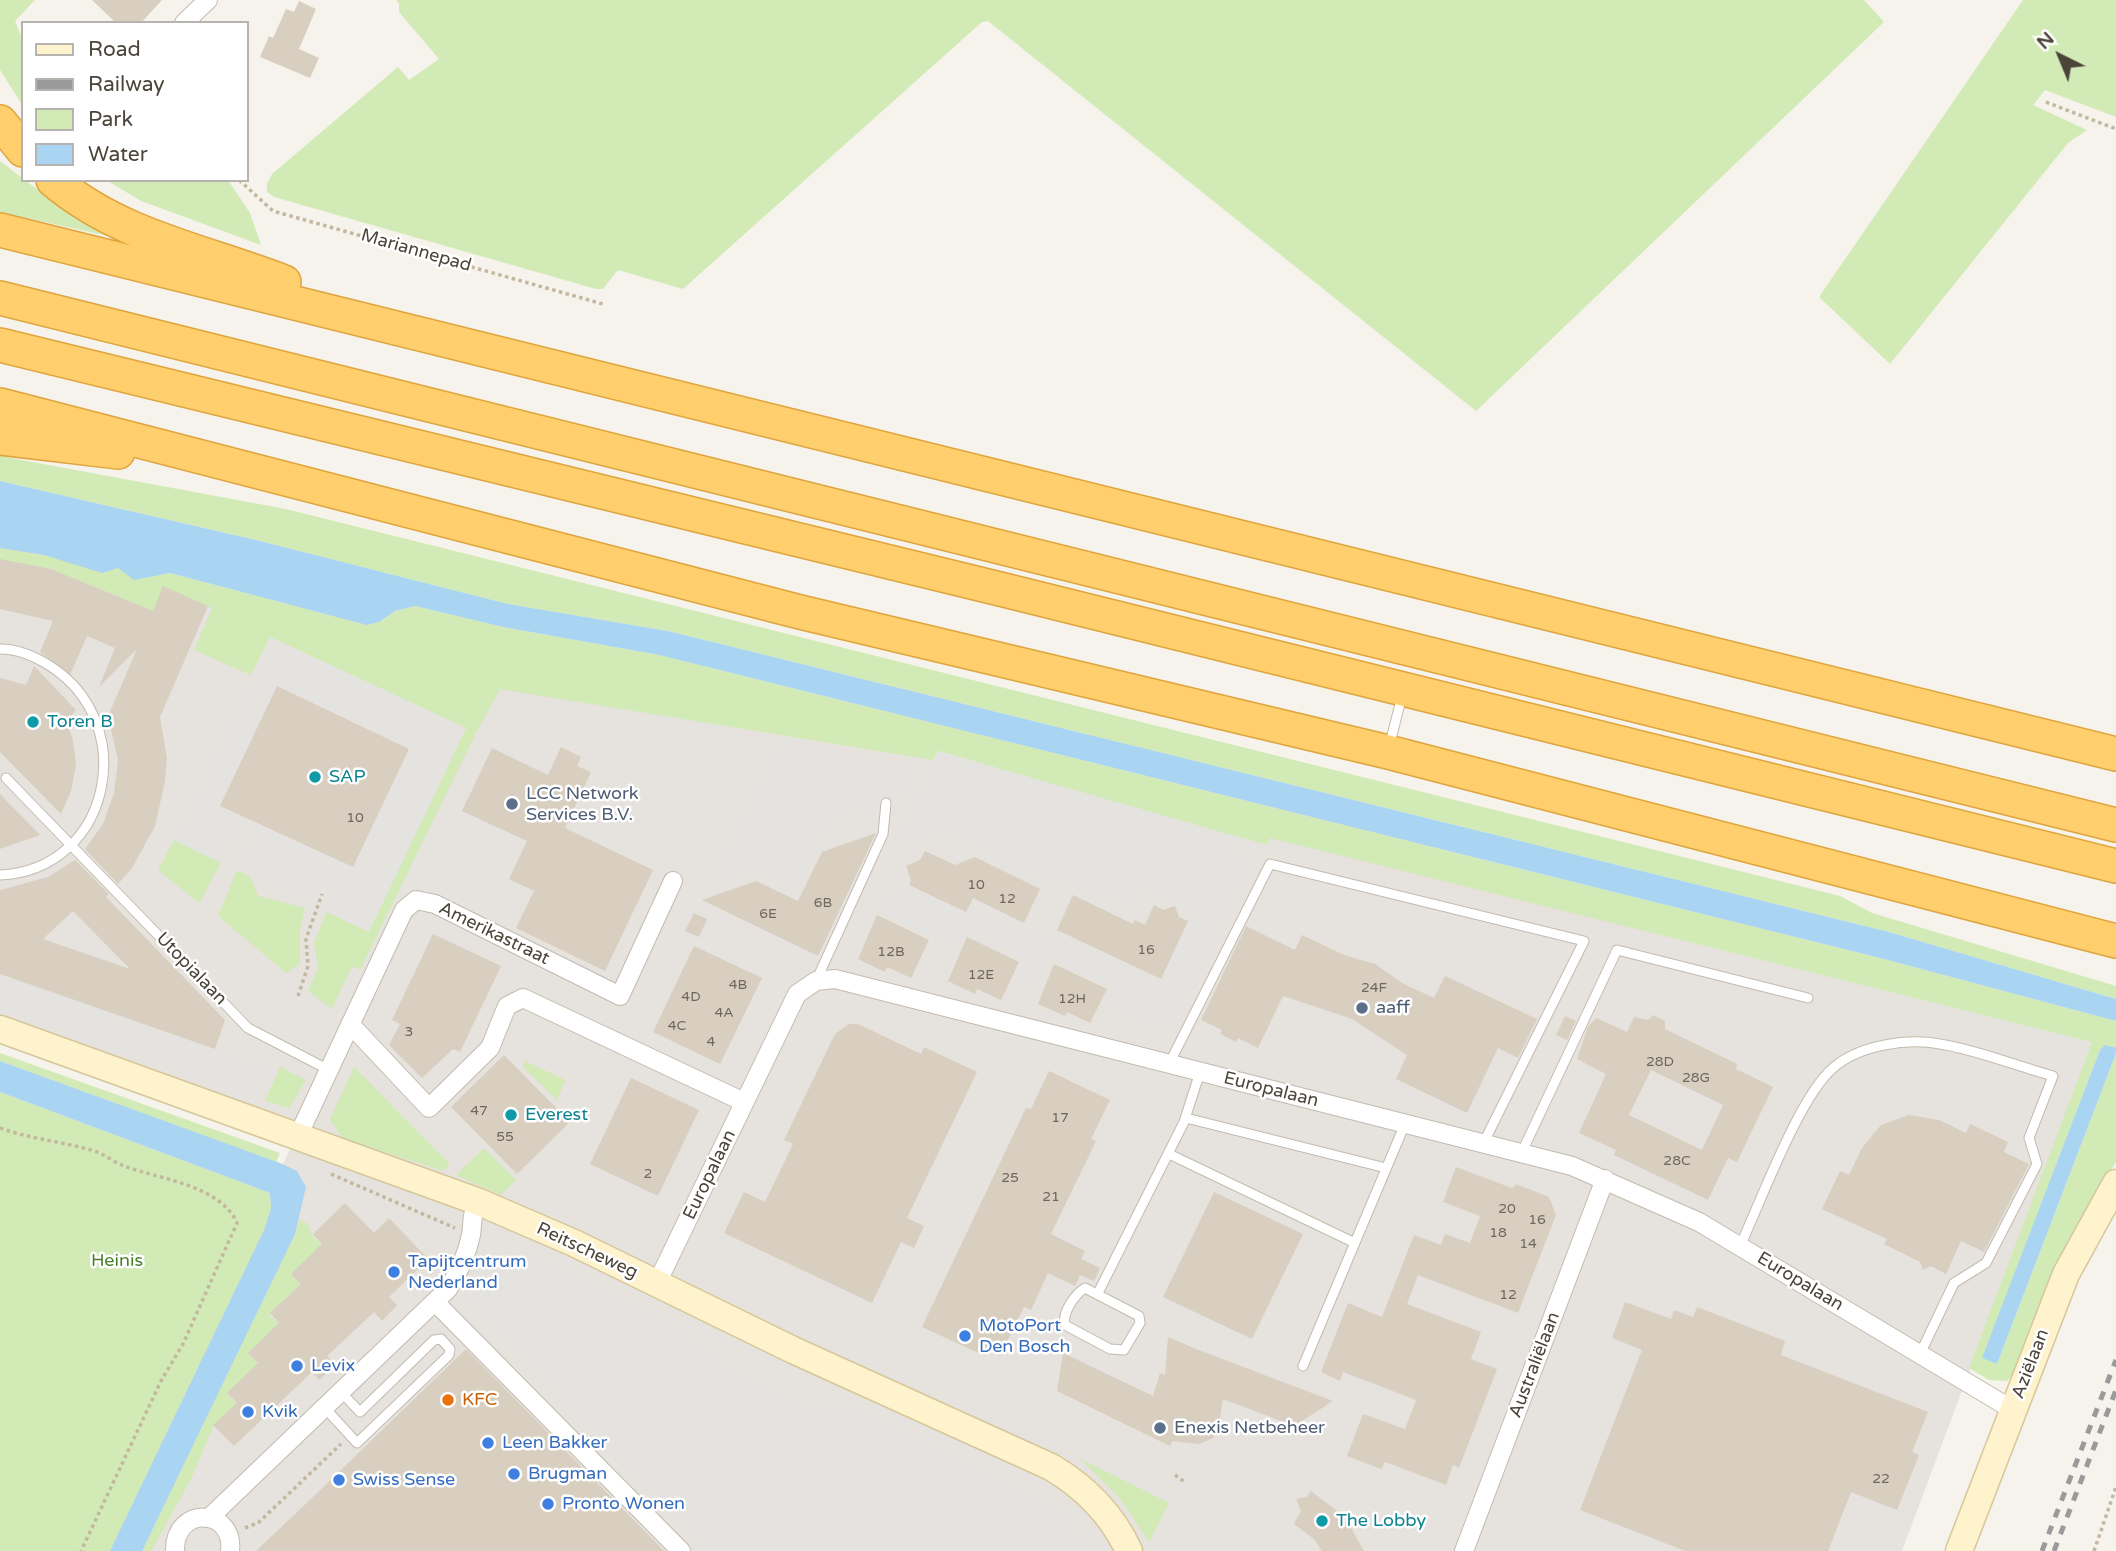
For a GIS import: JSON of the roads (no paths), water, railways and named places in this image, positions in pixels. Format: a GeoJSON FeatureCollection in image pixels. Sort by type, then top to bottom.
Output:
{"type":"FeatureCollection","features":[{"type":"Feature","properties":{"kind":"highway"},"geometry":{"type":"LineString","coordinates":[[0,122],[21,148]]}},
{"type":"Feature","properties":{"kind":"highway"},"geometry":{"type":"LineString","coordinates":[[56,182],[93,208],[152,238],[260,273],[420,336]]}},
{"type":"Feature","properties":{"kind":"highway"},"geometry":{"type":"LineString","coordinates":[[0,230],[2116,754]]}},
{"type":"Feature","properties":{"kind":"highway"},"geometry":{"type":"LineString","coordinates":[[0,298],[2116,825]]}},
{"type":"Feature","properties":{"kind":"highway"},"geometry":{"type":"LineString","coordinates":[[0,345],[2116,866]]}},
{"type":"Feature","properties":{"kind":"highway"},"geometry":{"type":"LineString","coordinates":[[0,405],[800,612],[1388,752],[2116,941]]}},
{"type":"Feature","properties":{"kind":"highway"},"geometry":{"type":"LineString","coordinates":[[0,438],[235,464]]}},
{"type":"Feature","properties":{"kind":"street"},"geometry":{"type":"LineString","coordinates":[[186,21],[208,0]]}},
{"type":"Feature","properties":{"kind":"street","name":"Amerikastraat"},"geometry":{"type":"LineString","coordinates":[[298,1136],[404,910],[416,900],[435,904],[620,996],[673,881]]}},
{"type":"Feature","properties":{"kind":"street","name":"Europalaan"},"geometry":{"type":"LineString","coordinates":[[656,1285],[797,994],[816,981],[835,979],[1483,1144],[1605,1179],[1699,1222],[2013,1410]]}},
{"type":"Feature","properties":{"kind":"street"},"geometry":{"type":"LineString","coordinates":[[350,1024],[429,1108],[490,1048],[507,1006],[523,998],[744,1102]]}},
{"type":"Feature","properties":{"kind":"street","name":"Reitscheweg"},"geometry":{"type":"LineString","coordinates":[[0,1030],[480,1202],[575,1243],[656,1285],[1051,1467],[1076,1483],[1101,1507],[1129,1551]]}},
{"type":"Feature","properties":{"kind":"street","name":"Australiëlaan"},"geometry":{"type":"LineString","coordinates":[[1464,1551],[1605,1179]]}},
{"type":"Feature","properties":{"kind":"street","name":"Aziëlaan"},"geometry":{"type":"LineString","coordinates":[[1959,1551],[2066,1274],[2116,1183]]}},
{"type":"Feature","properties":{"kind":"street"},"geometry":{"type":"LineString","coordinates":[[209,1518],[231,1494],[435,1302],[459,1272],[471,1236],[473,1211],[480,1202]]}},
{"type":"Feature","properties":{"kind":"street"},"geometry":{"type":"LineString","coordinates":[[435,1302],[681,1551]]}},
{"type":"Feature","properties":{"kind":"street"},"geometry":{"type":"LineString","coordinates":[[175,1551],[178,1533],[183,1525],[200,1517],[209,1518],[224,1527],[231,1543],[230,1551]]}},
{"type":"Feature","properties":{"kind":"lane"},"geometry":{"type":"LineString","coordinates":[[0,649],[37,658],[68,677],[88,701],[101,730],[106,761],[102,792],[90,820],[70,845],[43,864],[13,874],[0,875]]}},
{"type":"Feature","properties":{"kind":"lane"},"geometry":{"type":"LineString","coordinates":[[1388,752],[1403,690]]}},
{"type":"Feature","properties":{"kind":"lane","name":"Utopialaan"},"geometry":{"type":"LineString","coordinates":[[6,778],[248,1028],[329,1070]]}},
{"type":"Feature","properties":{"kind":"lane"},"geometry":{"type":"LineString","coordinates":[[816,981],[883,834],[886,803]]}},
{"type":"Feature","properties":{"kind":"lane"},"geometry":{"type":"LineString","coordinates":[[1169,1064],[1270,864],[1584,941],[1483,1144]]}},
{"type":"Feature","properties":{"kind":"lane"},"geometry":{"type":"LineString","coordinates":[[1521,1154],[1617,950],[1808,998]]}},
{"type":"Feature","properties":{"kind":"lane"},"geometry":{"type":"LineString","coordinates":[[1740,1247],[1813,1089],[1835,1066],[1872,1048],[1905,1042],[1939,1043],[2053,1076],[2029,1138],[2037,1164],[1986,1264],[1954,1283],[1920,1354]]}},
{"type":"Feature","properties":{"kind":"lane"},"geometry":{"type":"LineString","coordinates":[[1098,1293],[1186,1118],[1200,1072]]}},
{"type":"Feature","properties":{"kind":"lane"},"geometry":{"type":"LineString","coordinates":[[1186,1118],[1386,1168]]}},
{"type":"Feature","properties":{"kind":"lane"},"geometry":{"type":"LineString","coordinates":[[1303,1366],[1405,1124]]}},
{"type":"Feature","properties":{"kind":"lane"},"geometry":{"type":"LineString","coordinates":[[1169,1154],[1354,1242]]}},
{"type":"Feature","properties":{"kind":"lane"},"geometry":{"type":"LineString","coordinates":[[1088,1288],[1098,1293],[1134,1312],[1140,1319],[1128,1347],[1120,1352],[1068,1328],[1064,1322],[1077,1293],[1088,1288]]}},
{"type":"Feature","properties":{"kind":"lane"},"geometry":{"type":"LineString","coordinates":[[323,1407],[357,1443],[449,1355],[450,1349],[441,1339],[434,1340],[360,1412],[340,1391]]}},
{"type":"Feature","properties":{"kind":"water"},"geometry":{"type":"Polygon","coordinates":[[[0,481],[256,540],[508,604],[668,631],[1889,932],[2116,999],[2116,1021],[1884,959],[659,655],[503,627],[415,606],[395,611],[379,622],[367,625],[170,573],[134,580],[118,568],[102,573],[44,555],[0,548],[0,481]]]}},
{"type":"Feature","properties":{"kind":"water"},"geometry":{"type":"Polygon","coordinates":[[[2105,1045],[2116,1048],[2115,1056],[1997,1364],[1982,1358],[2100,1050],[2105,1045]]]}},
{"type":"Feature","properties":{"kind":"water"},"geometry":{"type":"Polygon","coordinates":[[[0,1061],[280,1163],[297,1171],[306,1187],[295,1234],[142,1551],[110,1551],[265,1228],[271,1208],[270,1193],[0,1092],[0,1061]]]}},
{"type":"Feature","properties":{"kind":"railway"},"geometry":{"type":"LineString","coordinates":[[2042,1551],[2116,1360]]}},
{"type":"Feature","properties":{"kind":"railway"},"geometry":{"type":"LineString","coordinates":[[2054,1551],[2116,1390]]}},
{"type":"Feature","properties":{"kind":"place","name":"Toren B"},"geometry":{"type":"Point","coordinates":[33,722]}},
{"type":"Feature","properties":{"kind":"place","name":"SAP"},"geometry":{"type":"Point","coordinates":[315,777]}},
{"type":"Feature","properties":{"kind":"place","name":"LCC Network Services B.V."},"geometry":{"type":"Point","coordinates":[512,804]}},
{"type":"Feature","properties":{"kind":"place","name":"aaff"},"geometry":{"type":"Point","coordinates":[1362,1008]}},
{"type":"Feature","properties":{"kind":"place","name":"Everest"},"geometry":{"type":"Point","coordinates":[511,1115]}},
{"type":"Feature","properties":{"kind":"place","name":"Tapijtcentrum Nederland"},"geometry":{"type":"Point","coordinates":[394,1272]}},
{"type":"Feature","properties":{"kind":"place","name":"MotoPort Den Bosch"},"geometry":{"type":"Point","coordinates":[965,1336]}},
{"type":"Feature","properties":{"kind":"place","name":"Levix"},"geometry":{"type":"Point","coordinates":[297,1366]}},
{"type":"Feature","properties":{"kind":"place","name":"KFC"},"geometry":{"type":"Point","coordinates":[448,1400]}},
{"type":"Feature","properties":{"kind":"place","name":"Kvik"},"geometry":{"type":"Point","coordinates":[248,1412]}},
{"type":"Feature","properties":{"kind":"place","name":"Enexis Netbeheer"},"geometry":{"type":"Point","coordinates":[1160,1428]}},
{"type":"Feature","properties":{"kind":"place","name":"Leen Bakker"},"geometry":{"type":"Point","coordinates":[488,1443]}},
{"type":"Feature","properties":{"kind":"place","name":"Brugman"},"geometry":{"type":"Point","coordinates":[514,1474]}},
{"type":"Feature","properties":{"kind":"place","name":"Swiss Sense"},"geometry":{"type":"Point","coordinates":[339,1480]}},
{"type":"Feature","properties":{"kind":"place","name":"Pronto Wonen"},"geometry":{"type":"Point","coordinates":[548,1504]}},
{"type":"Feature","properties":{"kind":"place","name":"The Lobby"},"geometry":{"type":"Point","coordinates":[1322,1521]}},
{"type":"Feature","properties":{"kind":"park label","name":"Heinis"},"geometry":{"type":"Point","coordinates":[117,1261]}}]}
